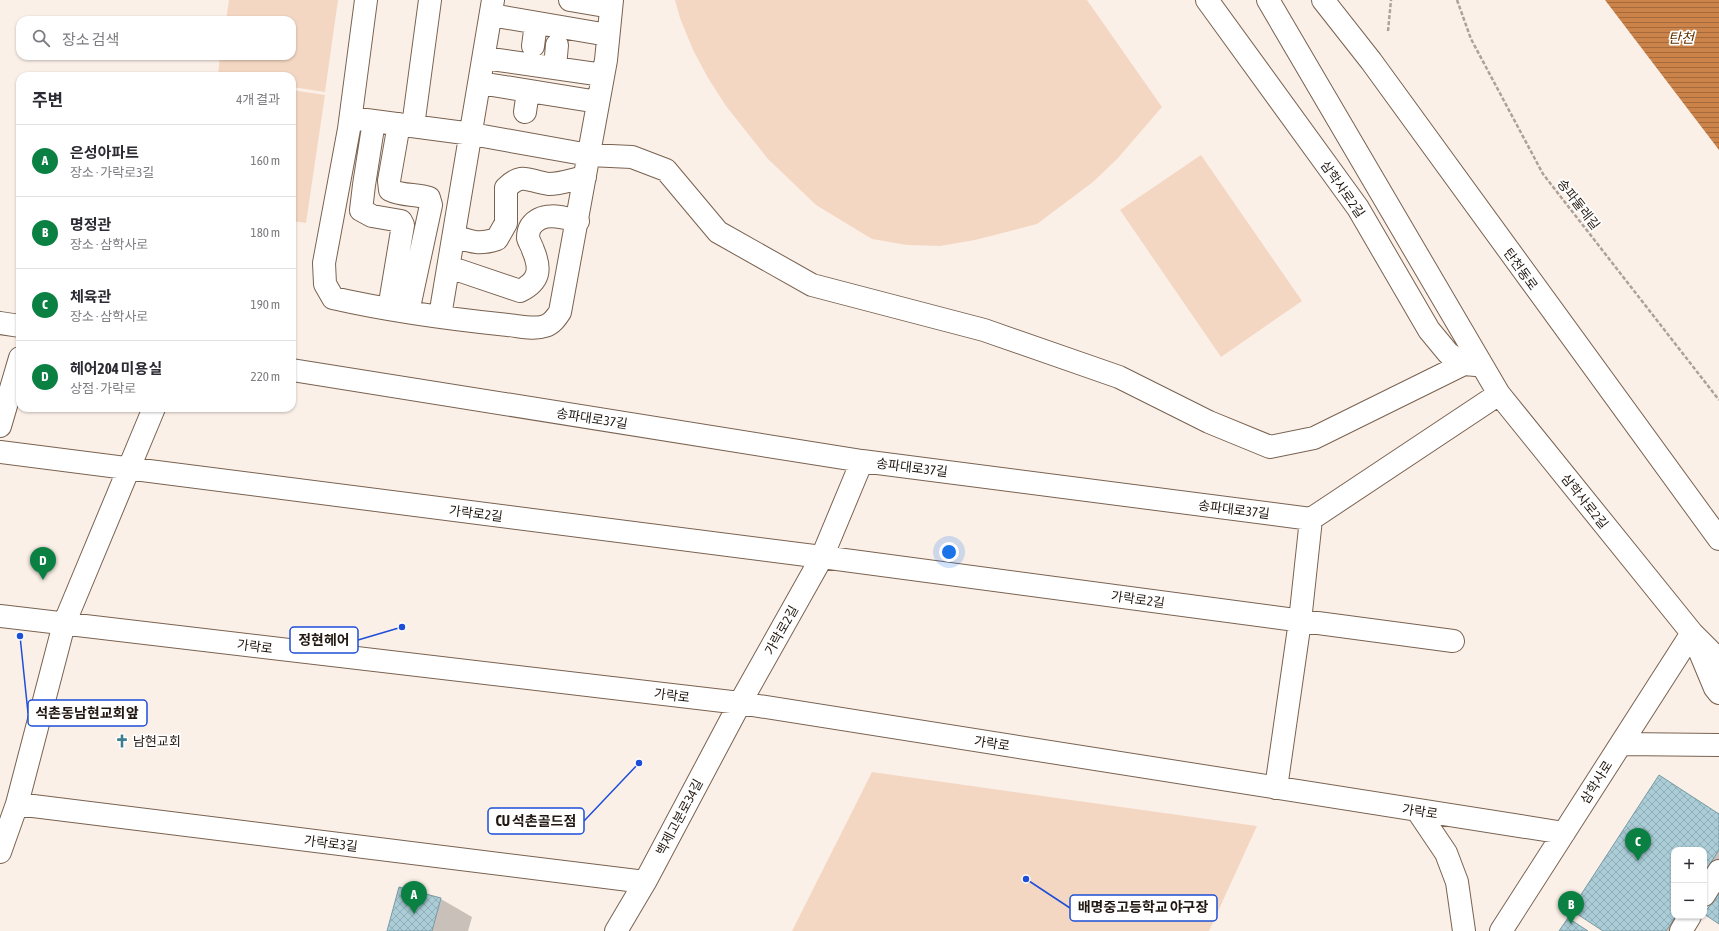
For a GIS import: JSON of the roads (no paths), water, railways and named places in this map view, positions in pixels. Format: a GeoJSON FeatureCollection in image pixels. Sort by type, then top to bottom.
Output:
{"type":"FeatureCollection","features":[{"type":"Feature","properties":{"kind":"street"},"geometry":{"type":"LineString","coordinates":[[366,0],[350,118],[324,262],[325,284],[333,298],[399,310],[528,327],[544,327],[552,322],[560,312],[578,221],[603,74],[612,3],[570,0]]}},
{"type":"Feature","properties":{"kind":"street"},"geometry":{"type":"LineString","coordinates":[[399,310],[431,205],[430,198],[418,195],[396,193],[390,190],[389,181],[406,125],[430,0]]}},
{"type":"Feature","properties":{"kind":"street","name":"삼학사로2길"},"geometry":{"type":"LineString","coordinates":[[1206,0],[1358,208],[1429,330],[1448,352],[1473,365]]}},
{"type":"Feature","properties":{"kind":"street","name":"삼학사로2길"},"geometry":{"type":"LineString","coordinates":[[1268,0],[1473,365],[1499,394],[1692,633]]}},
{"type":"Feature","properties":{"kind":"street","name":"탄천동로"},"geometry":{"type":"LineString","coordinates":[[1323,0],[1371,61],[1719,539]]}},
{"type":"Feature","properties":{"kind":"street"},"geometry":{"type":"LineString","coordinates":[[440,316],[472,134],[492,8],[536,23],[608,35]]}},
{"type":"Feature","properties":{"kind":"street"},"geometry":{"type":"LineString","coordinates":[[533,46],[536,23]]}},
{"type":"Feature","properties":{"kind":"street"},"geometry":{"type":"LineString","coordinates":[[555,67],[557,45]]}},
{"type":"Feature","properties":{"kind":"street"},"geometry":{"type":"LineString","coordinates":[[484,58],[603,74]]}},
{"type":"Feature","properties":{"kind":"street"},"geometry":{"type":"LineString","coordinates":[[480,83],[527,102],[598,102]]}},
{"type":"Feature","properties":{"kind":"street"},"geometry":{"type":"LineString","coordinates":[[350,118],[472,134],[589,155],[632,157],[666,170],[718,232],[812,285],[984,330],[1119,377],[1209,422],[1270,447],[1314,438],[1473,365]]}},
{"type":"Feature","properties":{"kind":"street"},"geometry":{"type":"LineString","coordinates":[[374,121],[361,210],[372,216],[401,221],[403,225],[399,310]]}},
{"type":"Feature","properties":{"kind":"street"},"geometry":{"type":"LineString","coordinates":[[454,236],[476,243],[488,242],[497,239],[506,223],[506,188],[514,180],[525,179],[550,184],[585,177]]}},
{"type":"Feature","properties":{"kind":"street"},"geometry":{"type":"LineString","coordinates":[[449,267],[520,291],[530,286],[537,275],[538,265],[528,238],[530,229],[535,221],[545,216],[558,216],[578,221]]}},
{"type":"Feature","properties":{"kind":"street"},"geometry":{"type":"LineString","coordinates":[[0,323],[16,325]]}},
{"type":"Feature","properties":{"kind":"street","name":"송파대로37길"},"geometry":{"type":"LineString","coordinates":[[296,371],[862,461],[1311,519]]}},
{"type":"Feature","properties":{"kind":"street"},"geometry":{"type":"LineString","coordinates":[[0,426],[16,372]]}},
{"type":"Feature","properties":{"kind":"street"},"geometry":{"type":"LineString","coordinates":[[1276,788],[1300,620],[1311,519],[1499,394]]}},
{"type":"Feature","properties":{"kind":"street"},"geometry":{"type":"LineString","coordinates":[[0,852],[17,804],[64,624],[152,412]]}},
{"type":"Feature","properties":{"kind":"street","name":"가락로2길"},"geometry":{"type":"LineString","coordinates":[[0,452],[822,557],[1453,641]]}},
{"type":"Feature","properties":{"kind":"street","name":"가락로2길"},"geometry":{"type":"LineString","coordinates":[[740,703],[822,557],[862,461]]}},
{"type":"Feature","properties":{"kind":"street","name":"가락로"},"geometry":{"type":"LineString","coordinates":[[0,616],[740,703],[1564,833]]}},
{"type":"Feature","properties":{"kind":"street"},"geometry":{"type":"LineString","coordinates":[[1692,633],[1719,660]]}},
{"type":"Feature","properties":{"kind":"street"},"geometry":{"type":"LineString","coordinates":[[1692,633],[1715,688],[1719,693]]}},
{"type":"Feature","properties":{"kind":"street","name":"삼학사로"},"geometry":{"type":"LineString","coordinates":[[1501,931],[1692,633]]}},
{"type":"Feature","properties":{"kind":"street","name":"백제고분로34길"},"geometry":{"type":"LineString","coordinates":[[616,931],[645,882],[740,703]]}},
{"type":"Feature","properties":{"kind":"street"},"geometry":{"type":"LineString","coordinates":[[1621,744],[1719,745]]}},
{"type":"Feature","properties":{"kind":"street","name":"가락로3길"},"geometry":{"type":"LineString","coordinates":[[17,804],[645,882]]}},
{"type":"Feature","properties":{"kind":"street"},"geometry":{"type":"LineString","coordinates":[[1417,810],[1446,853],[1457,882],[1464,931]]}},
{"type":"Feature","properties":{"kind":"street"},"geometry":{"type":"LineString","coordinates":[[1707,890],[1719,871]]}},
{"type":"Feature","properties":{"kind":"street"},"geometry":{"type":"LineString","coordinates":[[1681,931],[1688,919]]}},
{"type":"Feature","properties":{"kind":"water","name":"탄천"},"geometry":{"type":"Polygon","coordinates":[[[1605,0],[1719,0],[1719,150],[1605,0]]]}},
{"type":"Feature","properties":{"kind":"place","name":"헤어204 미용실"},"geometry":{"type":"Point","coordinates":[43,580]}},
{"type":"Feature","properties":{"kind":"place","name":"정현헤어"},"geometry":{"type":"Point","coordinates":[402,627]}},
{"type":"Feature","properties":{"kind":"place","name":"석촌동남현교회앞"},"geometry":{"type":"Point","coordinates":[20,636]}},
{"type":"Feature","properties":{"kind":"place","name":"남현교회"},"geometry":{"type":"Point","coordinates":[122,741]}},
{"type":"Feature","properties":{"kind":"place","name":"CU 석촌골드점"},"geometry":{"type":"Point","coordinates":[639,763]}},
{"type":"Feature","properties":{"kind":"place","name":"체육관"},"geometry":{"type":"Point","coordinates":[1638,861]}},
{"type":"Feature","properties":{"kind":"place","name":"배명중고등학교 야구장"},"geometry":{"type":"Point","coordinates":[1026,879]}},
{"type":"Feature","properties":{"kind":"place","name":"은성아파트"},"geometry":{"type":"Point","coordinates":[414,914]}},
{"type":"Feature","properties":{"kind":"place","name":"명정관"},"geometry":{"type":"Point","coordinates":[1571,924]}}]}
